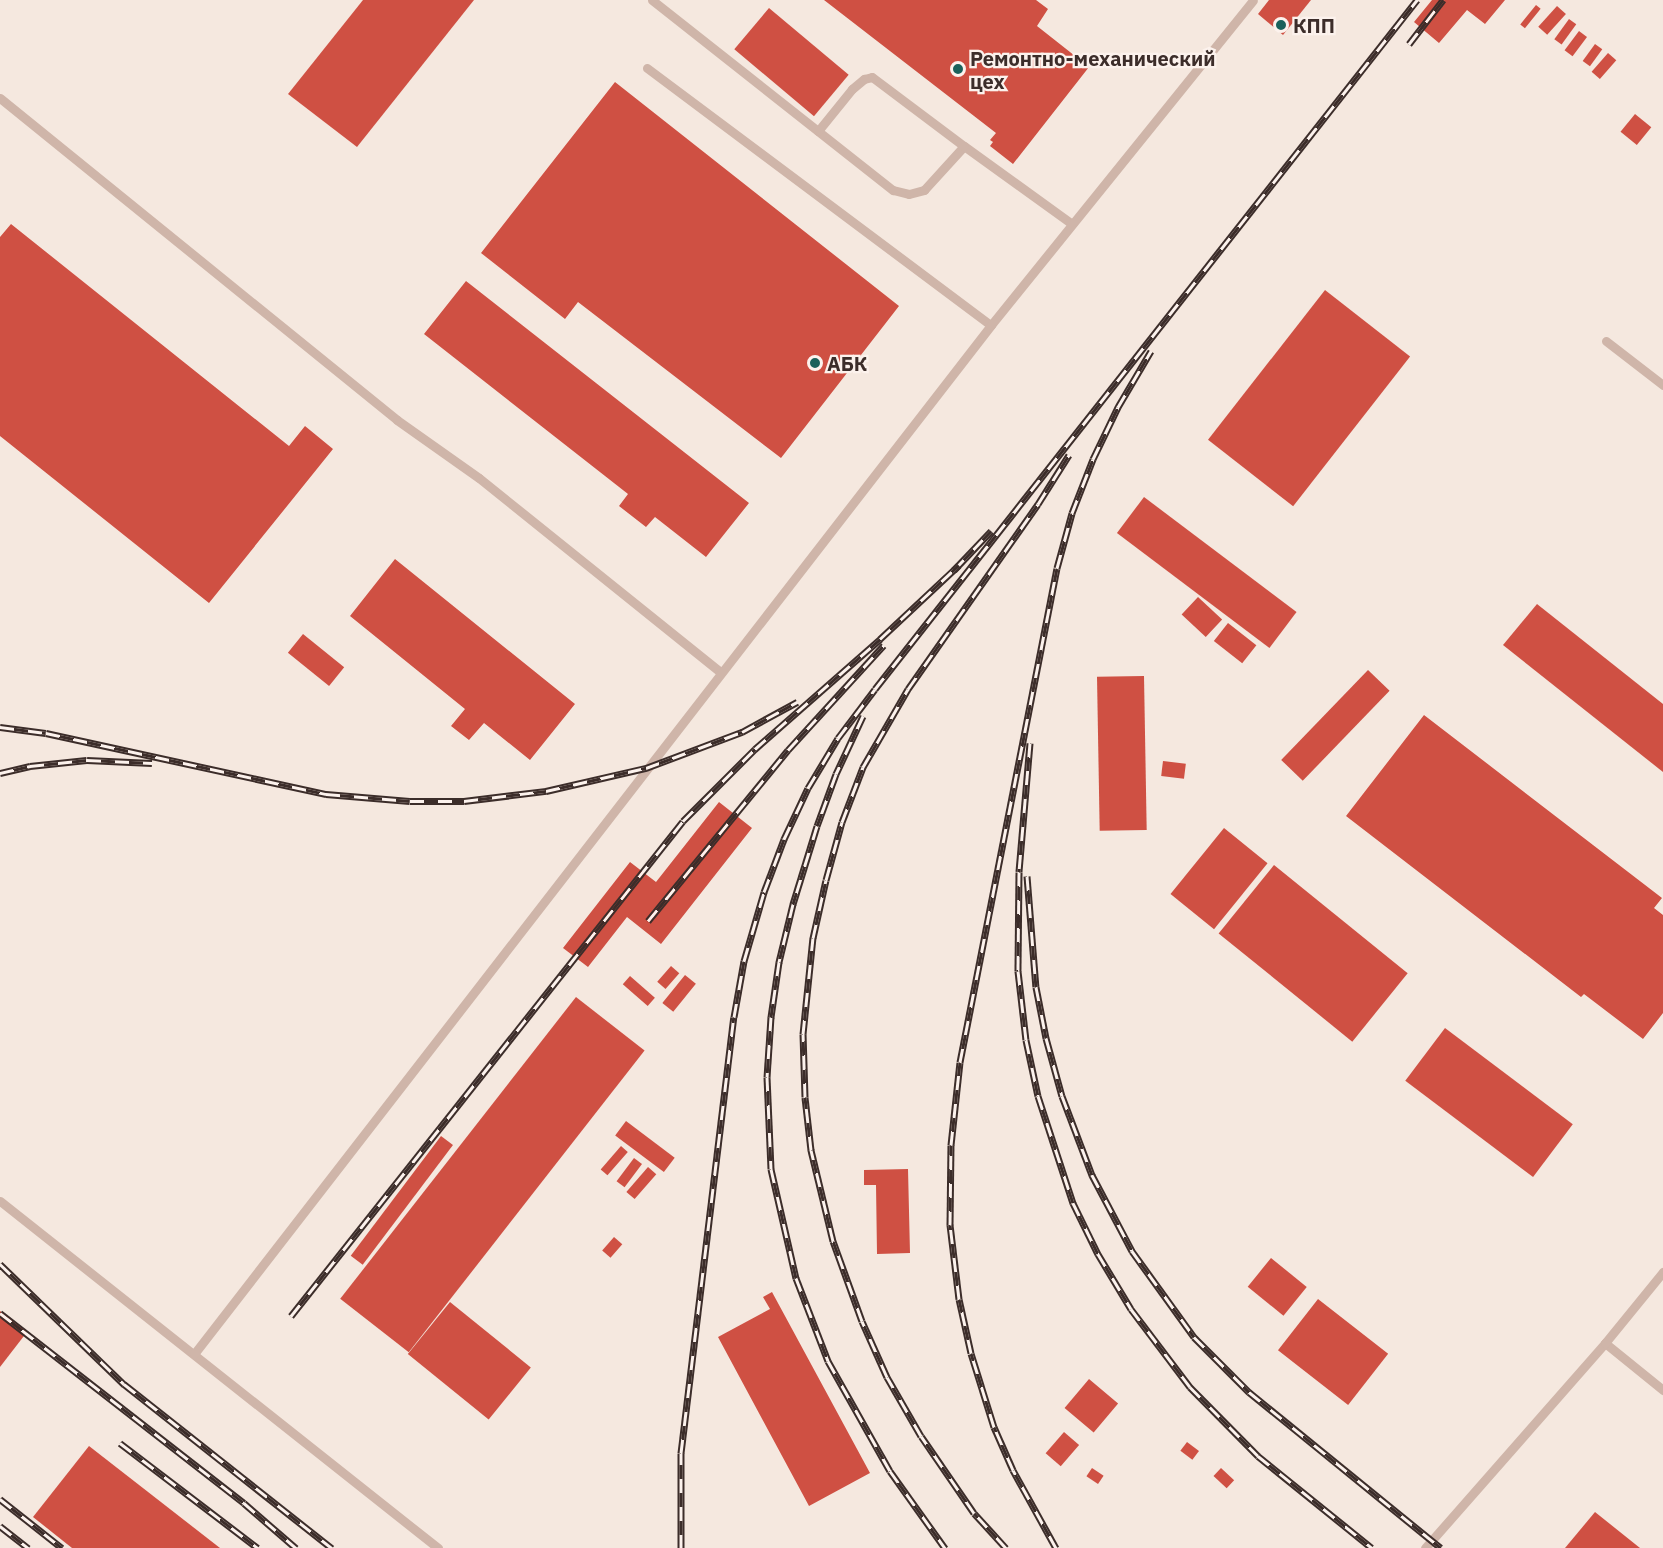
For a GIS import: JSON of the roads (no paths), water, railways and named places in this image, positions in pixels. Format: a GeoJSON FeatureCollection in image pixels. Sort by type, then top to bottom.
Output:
{"type":"FeatureCollection","features":[{"type":"Feature","properties":{"kind":"lane"},"geometry":{"type":"LineString","coordinates":[[652,0],[893,190],[909,194],[924,190],[932,184],[964,146]]}},
{"type":"Feature","properties":{"kind":"lane"},"geometry":{"type":"LineString","coordinates":[[194,1354],[991,325],[1253,0]]}},
{"type":"Feature","properties":{"kind":"lane"},"geometry":{"type":"LineString","coordinates":[[647,68],[991,325]]}},
{"type":"Feature","properties":{"kind":"lane"},"geometry":{"type":"LineString","coordinates":[[818,131],[852,89],[864,79],[872,77],[1072,224]]}},
{"type":"Feature","properties":{"kind":"lane"},"geometry":{"type":"LineString","coordinates":[[0,98],[397,420],[478,478],[720,672]]}},
{"type":"Feature","properties":{"kind":"lane"},"geometry":{"type":"LineString","coordinates":[[1606,341],[1663,385]]}},
{"type":"Feature","properties":{"kind":"lane"},"geometry":{"type":"LineString","coordinates":[[0,1202],[438,1548]]}},
{"type":"Feature","properties":{"kind":"lane"},"geometry":{"type":"LineString","coordinates":[[1425,1548],[1605,1344],[1663,1272]]}},
{"type":"Feature","properties":{"kind":"lane"},"geometry":{"type":"LineString","coordinates":[[1605,1344],[1663,1390]]}},
{"type":"Feature","properties":{"kind":"railway"},"geometry":{"type":"LineString","coordinates":[[681,1548],[681,1453],[734,1017],[744,961],[764,892],[784,839],[808,788],[838,738],[875,689],[1417,0]]}},
{"type":"Feature","properties":{"kind":"railway"},"geometry":{"type":"LineString","coordinates":[[1409,44],[1443,0]]}},
{"type":"Feature","properties":{"kind":"railway"},"geometry":{"type":"LineString","coordinates":[[1056,1548],[1013,1470],[994,1427],[971,1353],[959,1299],[950,1225],[951,1145],[960,1062],[1057,568],[1072,513],[1093,459],[1118,407],[1151,351]]}},
{"type":"Feature","properties":{"kind":"railway"},"geometry":{"type":"LineString","coordinates":[[1006,1548],[974,1513],[921,1436],[887,1377],[862,1321],[833,1241],[811,1150],[805,1097],[803,1034],[813,938],[826,880],[842,822],[863,767],[908,689],[1038,504],[1069,455]]}},
{"type":"Feature","properties":{"kind":"railway"},"geometry":{"type":"LineString","coordinates":[[954,570],[991,531]]}},
{"type":"Feature","properties":{"kind":"railway"},"geometry":{"type":"LineString","coordinates":[[291,1316],[683,821],[755,749],[880,639],[959,565]]}},
{"type":"Feature","properties":{"kind":"railway"},"geometry":{"type":"LineString","coordinates":[[648,921],[788,750],[884,645]]}},
{"type":"Feature","properties":{"kind":"railway"},"geometry":{"type":"LineString","coordinates":[[0,727],[46,733],[326,794],[410,801],[464,801],[546,791],[646,768],[742,732],[797,702]]}},
{"type":"Feature","properties":{"kind":"railway"},"geometry":{"type":"LineString","coordinates":[[863,716],[836,774],[817,826],[793,904],[779,962],[771,1017],[767,1077],[771,1169],[796,1278],[828,1361],[890,1471],[945,1548]]}},
{"type":"Feature","properties":{"kind":"railway"},"geometry":{"type":"LineString","coordinates":[[1030,743],[1019,872],[1018,971],[1026,1040],[1038,1096],[1073,1203],[1098,1254],[1131,1309],[1190,1387],[1258,1456],[1372,1548]]}},
{"type":"Feature","properties":{"kind":"railway"},"geometry":{"type":"LineString","coordinates":[[0,773],[30,766],[87,760],[152,763]]}},
{"type":"Feature","properties":{"kind":"railway"},"geometry":{"type":"LineString","coordinates":[[1027,876],[1036,987],[1046,1038],[1062,1096],[1092,1175],[1132,1251],[1194,1337],[1249,1392],[1441,1548]]}},
{"type":"Feature","properties":{"kind":"railway"},"geometry":{"type":"LineString","coordinates":[[0,1264],[124,1384],[332,1548]]}},
{"type":"Feature","properties":{"kind":"railway"},"geometry":{"type":"LineString","coordinates":[[0,1313],[244,1503],[296,1548]]}},
{"type":"Feature","properties":{"kind":"railway"},"geometry":{"type":"LineString","coordinates":[[120,1443],[258,1548]]}},
{"type":"Feature","properties":{"kind":"railway"},"geometry":{"type":"LineString","coordinates":[[0,1499],[62,1548]]}},
{"type":"Feature","properties":{"kind":"railway"},"geometry":{"type":"LineString","coordinates":[[0,1526],[28,1548]]}},
{"type":"Feature","properties":{"kind":"place","name":"КПП"},"geometry":{"type":"Point","coordinates":[1281,25]}},
{"type":"Feature","properties":{"kind":"place","name":"Ремонтно-механический цех"},"geometry":{"type":"Point","coordinates":[958,69]}},
{"type":"Feature","properties":{"kind":"place","name":"АБК"},"geometry":{"type":"Point","coordinates":[815,363]}}]}
